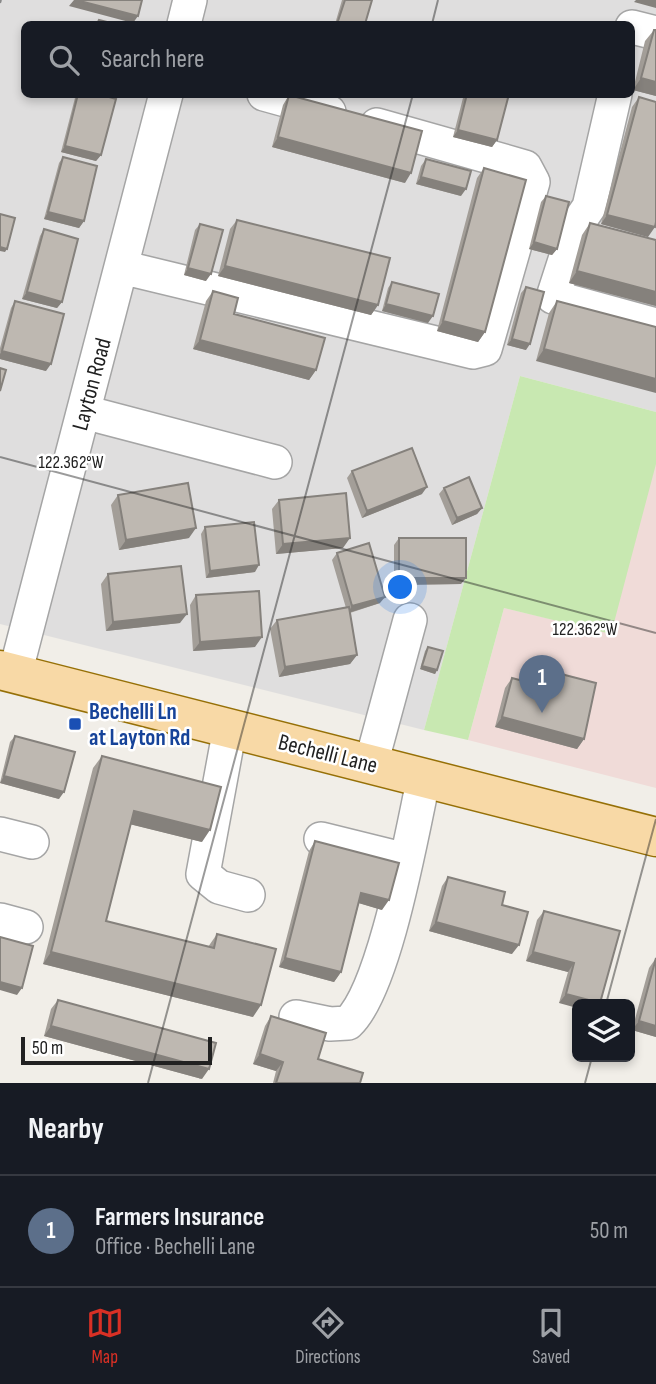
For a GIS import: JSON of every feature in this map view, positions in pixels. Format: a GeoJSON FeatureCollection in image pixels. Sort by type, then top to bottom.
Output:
{"type":"FeatureCollection","features":[{"type":"Feature","properties":{"kind":"main road","name":"Bechelli Lane"},"geometry":{"type":"LineString","coordinates":[[8,672],[656,836]]}},
{"type":"Feature","properties":{"kind":"street"},"geometry":{"type":"LineString","coordinates":[[185,21],[190,0]]}},
{"type":"Feature","properties":{"kind":"street"},"geometry":{"type":"LineString","coordinates":[[635,28],[656,33]]}},
{"type":"Feature","properties":{"kind":"street","name":"Layton Road"},"geometry":{"type":"LineString","coordinates":[[8,672],[84,412],[165,98]]}},
{"type":"Feature","properties":{"kind":"street"},"geometry":{"type":"LineString","coordinates":[[121,267],[473,352],[485,349],[533,182],[525,167],[278,98]]}},
{"type":"Feature","properties":{"kind":"street"},"geometry":{"type":"LineString","coordinates":[[614,98],[589,206],[576,226],[553,297],[656,325]]}},
{"type":"Feature","properties":{"kind":"street"},"geometry":{"type":"LineString","coordinates":[[84,412],[275,462]]}},
{"type":"Feature","properties":{"kind":"street"},"geometry":{"type":"LineString","coordinates":[[371,764],[410,620]]}},
{"type":"Feature","properties":{"kind":"street"},"geometry":{"type":"LineString","coordinates":[[230,728],[203,874],[219,887],[248,895]]}},
{"type":"Feature","properties":{"kind":"street"},"geometry":{"type":"LineString","coordinates":[[296,1017],[330,1024],[348,1023],[359,1012],[378,967],[424,778]]}},
{"type":"Feature","properties":{"kind":"street"},"geometry":{"type":"LineString","coordinates":[[0,834],[32,842]]}},
{"type":"Feature","properties":{"kind":"street"},"geometry":{"type":"LineString","coordinates":[[321,839],[406,860]]}},
{"type":"Feature","properties":{"kind":"shaded area"},"geometry":{"type":"Polygon","coordinates":[[[0,0],[656,0],[656,412],[520,376],[424,730],[0,624],[0,0]]]}},
{"type":"Feature","properties":{"kind":"shaded area"},"geometry":{"type":"Polygon","coordinates":[[[656,453],[656,788],[468,740],[504,608],[610,633],[656,453]]]}},
{"type":"Feature","properties":{"kind":"green space"},"geometry":{"type":"Polygon","coordinates":[[[520,376],[656,412],[656,464],[611,634],[504,608],[468,740],[424,730],[520,376]]]}},
{"type":"Feature","properties":{"kind":"building"},"geometry":{"type":"Polygon","coordinates":[[[76,0],[142,0],[138,16],[76,0]]]}},
{"type":"Feature","properties":{"kind":"building"},"geometry":{"type":"Polygon","coordinates":[[[345,0],[372,0],[366,21],[338,21],[345,0]]]}},
{"type":"Feature","properties":{"kind":"building"},"geometry":{"type":"Polygon","coordinates":[[[656,30],[656,82],[641,78],[656,30]]]}},
{"type":"Feature","properties":{"kind":"building"},"geometry":{"type":"Polygon","coordinates":[[[639,97],[656,102],[655,227],[607,215],[639,97]]]}},
{"type":"Feature","properties":{"kind":"building"},"geometry":{"type":"Polygon","coordinates":[[[77,98],[116,99],[101,155],[65,146],[77,98]]]}},
{"type":"Feature","properties":{"kind":"building"},"geometry":{"type":"Polygon","coordinates":[[[288,98],[300,98],[422,131],[411,173],[278,137],[288,98]]]}},
{"type":"Feature","properties":{"kind":"building"},"geometry":{"type":"Polygon","coordinates":[[[466,98],[508,98],[497,140],[458,130],[466,98]]]}},
{"type":"Feature","properties":{"kind":"building"},"geometry":{"type":"Polygon","coordinates":[[[63,157],[97,166],[84,221],[48,212],[63,157]]]}},
{"type":"Feature","properties":{"kind":"building"},"geometry":{"type":"Polygon","coordinates":[[[426,159],[471,171],[466,189],[421,177],[426,159]]]}},
{"type":"Feature","properties":{"kind":"building"},"geometry":{"type":"Polygon","coordinates":[[[484,168],[526,180],[485,332],[443,321],[484,168]]]}},
{"type":"Feature","properties":{"kind":"building"},"geometry":{"type":"Polygon","coordinates":[[[546,196],[569,202],[557,249],[534,242],[546,196]]]}},
{"type":"Feature","properties":{"kind":"building"},"geometry":{"type":"Polygon","coordinates":[[[0,214],[15,218],[7,249],[0,247],[0,214]]]}},
{"type":"Feature","properties":{"kind":"building"},"geometry":{"type":"Polygon","coordinates":[[[237,220],[390,258],[378,305],[225,266],[237,220]]]}},
{"type":"Feature","properties":{"kind":"building"},"geometry":{"type":"Polygon","coordinates":[[[590,223],[656,240],[656,292],[577,271],[590,223]]]}},
{"type":"Feature","properties":{"kind":"building"},"geometry":{"type":"Polygon","coordinates":[[[200,224],[223,230],[211,274],[188,268],[200,224]]]}},
{"type":"Feature","properties":{"kind":"building"},"geometry":{"type":"Polygon","coordinates":[[[44,229],[78,239],[62,302],[27,292],[44,229]]]}},
{"type":"Feature","properties":{"kind":"building"},"geometry":{"type":"Polygon","coordinates":[[[392,282],[439,294],[433,316],[386,304],[392,282]]]}},
{"type":"Feature","properties":{"kind":"building"},"geometry":{"type":"Polygon","coordinates":[[[526,287],[544,292],[530,344],[512,339],[526,287]]]}},
{"type":"Feature","properties":{"kind":"building"},"geometry":{"type":"Polygon","coordinates":[[[213,291],[238,298],[234,314],[325,338],[316,370],[200,340],[213,291]]]}},
{"type":"Feature","properties":{"kind":"building"},"geometry":{"type":"Polygon","coordinates":[[[15,301],[64,314],[51,364],[2,351],[15,301]]]}},
{"type":"Feature","properties":{"kind":"building"},"geometry":{"type":"Polygon","coordinates":[[[557,301],[656,327],[656,379],[544,349],[557,301]]]}},
{"type":"Feature","properties":{"kind":"building"},"geometry":{"type":"Polygon","coordinates":[[[0,368],[6,370],[0,391],[0,368]]]}},
{"type":"Feature","properties":{"kind":"building"},"geometry":{"type":"Polygon","coordinates":[[[412,448],[427,487],[367,511],[352,471],[412,448]]]}},
{"type":"Feature","properties":{"kind":"building"},"geometry":{"type":"Polygon","coordinates":[[[469,477],[482,508],[457,518],[444,488],[469,477]]]}},
{"type":"Feature","properties":{"kind":"building"},"geometry":{"type":"Polygon","coordinates":[[[188,483],[196,528],[126,540],[118,495],[188,483]]]}},
{"type":"Feature","properties":{"kind":"building"},"geometry":{"type":"Polygon","coordinates":[[[346,493],[350,538],[283,544],[279,500],[346,493]]]}},
{"type":"Feature","properties":{"kind":"building"},"geometry":{"type":"Polygon","coordinates":[[[254,522],[259,565],[210,571],[205,527],[254,522]]]}},
{"type":"Feature","properties":{"kind":"building"},"geometry":{"type":"Polygon","coordinates":[[[399,538],[466,538],[466,578],[399,578],[399,538]]]}},
{"type":"Feature","properties":{"kind":"building"},"geometry":{"type":"Polygon","coordinates":[[[369,543],[385,597],[352,606],[337,553],[369,543]]]}},
{"type":"Feature","properties":{"kind":"building"},"geometry":{"type":"Polygon","coordinates":[[[181,566],[187,614],[113,622],[108,574],[181,566]]]}},
{"type":"Feature","properties":{"kind":"building"},"geometry":{"type":"Polygon","coordinates":[[[259,591],[262,637],[200,642],[196,595],[259,591]]]}},
{"type":"Feature","properties":{"kind":"building"},"geometry":{"type":"Polygon","coordinates":[[[349,607],[357,655],[285,667],[277,620],[349,607]]]}},
{"type":"Feature","properties":{"kind":"building"},"geometry":{"type":"Polygon","coordinates":[[[428,647],[443,651],[437,670],[422,666],[428,647]]]}},
{"type":"Feature","properties":{"kind":"building"},"geometry":{"type":"Polygon","coordinates":[[[561,674],[596,683],[584,739],[502,717],[512,678],[557,690],[561,674]]]}},
{"type":"Feature","properties":{"kind":"building"},"geometry":{"type":"Polygon","coordinates":[[[15,736],[75,752],[64,792],[4,776],[15,736]]]}},
{"type":"Feature","properties":{"kind":"building"},"geometry":{"type":"Polygon","coordinates":[[[102,756],[221,787],[210,830],[134,811],[106,921],[214,948],[217,934],[276,949],[261,1005],[51,952],[102,756]]]}},
{"type":"Feature","properties":{"kind":"building"},"geometry":{"type":"Polygon","coordinates":[[[315,841],[399,863],[389,900],[361,893],[341,972],[285,958],[315,841]]]}},
{"type":"Feature","properties":{"kind":"building"},"geometry":{"type":"Polygon","coordinates":[[[448,877],[505,892],[502,905],[528,912],[519,945],[436,922],[448,877]]]}},
{"type":"Feature","properties":{"kind":"building"},"geometry":{"type":"Polygon","coordinates":[[[544,911],[620,931],[601,999],[585,999],[566,994],[574,963],[533,952],[544,911]]]}},
{"type":"Feature","properties":{"kind":"building"},"geometry":{"type":"Polygon","coordinates":[[[0,937],[33,946],[22,988],[0,982],[0,937]]]}},
{"type":"Feature","properties":{"kind":"building"},"geometry":{"type":"Polygon","coordinates":[[[656,958],[656,1026],[639,1021],[656,958]]]}},
{"type":"Feature","properties":{"kind":"building"},"geometry":{"type":"Polygon","coordinates":[[[58,1000],[216,1043],[209,1069],[51,1026],[58,1000]]]}},
{"type":"Feature","properties":{"kind":"building"},"geometry":{"type":"Polygon","coordinates":[[[271,1016],[326,1033],[318,1059],[363,1073],[360,1083],[276,1083],[283,1062],[260,1054],[271,1016]]]}},
{"type":"Feature","properties":{"kind":"place","name":"Farmers Insurance"},"geometry":{"type":"Point","coordinates":[542,713]}},
{"type":"Feature","properties":{"kind":"place","name":"Bechelli Ln at Layton Rd"},"geometry":{"type":"Point","coordinates":[75,724]}}]}
